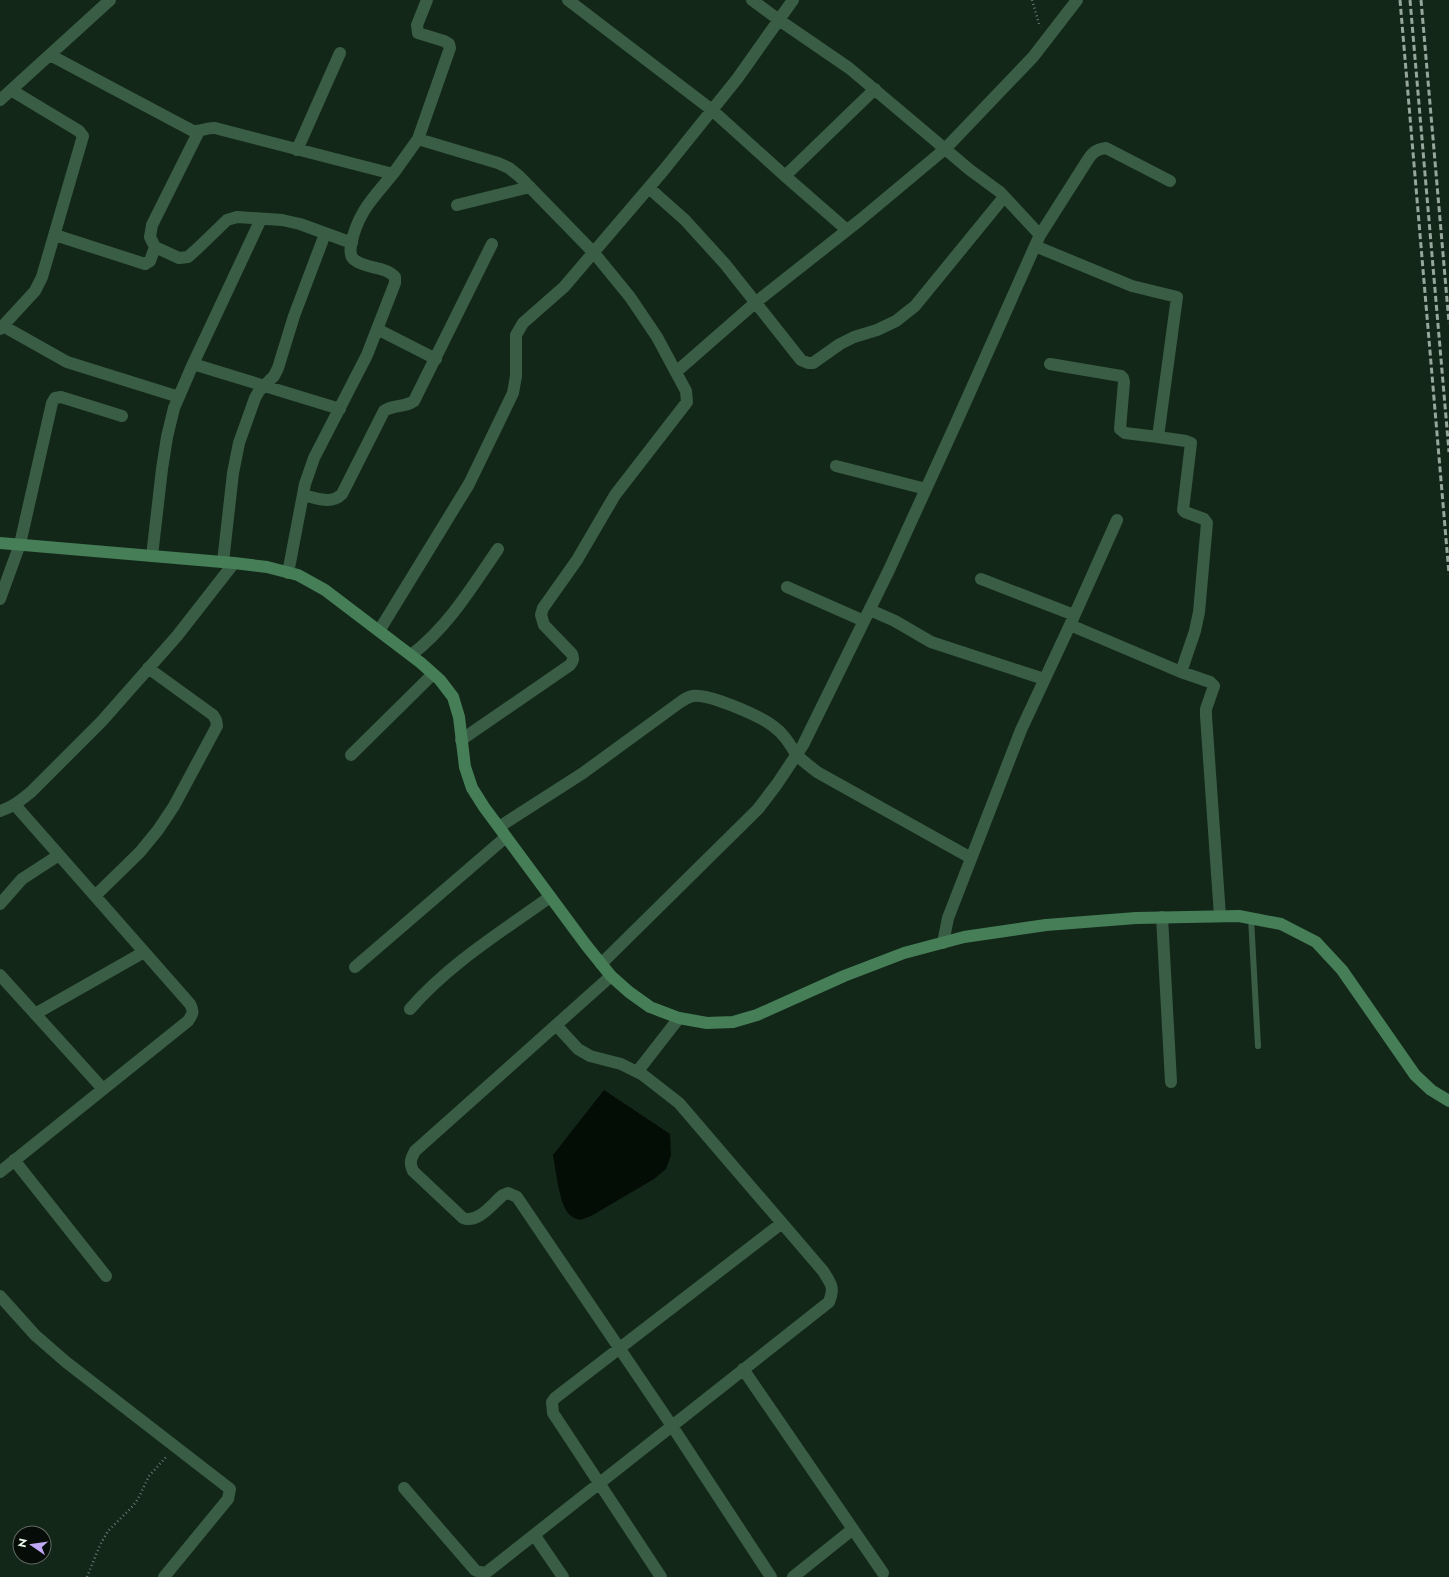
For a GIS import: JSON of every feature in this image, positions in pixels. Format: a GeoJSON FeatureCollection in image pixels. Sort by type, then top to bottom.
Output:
{"type":"FeatureCollection","features":[{"type":"Feature","properties":{"kind":"street"},"geometry":{"type":"LineString","coordinates":[[0,100],[110,0]]}},
{"type":"Feature","properties":{"kind":"street"},"geometry":{"type":"LineString","coordinates":[[288,573],[303,495],[314,458],[367,355],[395,283],[395,277],[389,272],[355,261],[351,256],[352,243],[359,218],[367,205],[393,174],[418,139],[450,48],[449,44],[444,41],[418,33],[417,25],[427,0]]}},
{"type":"Feature","properties":{"kind":"street"},"geometry":{"type":"LineString","coordinates":[[568,0],[712,110],[847,230]]}},
{"type":"Feature","properties":{"kind":"street"},"geometry":{"type":"LineString","coordinates":[[752,0],[849,68],[970,170],[989,183],[1004,196],[1037,240],[1132,286],[1177,297],[1158,437]]}},
{"type":"Feature","properties":{"kind":"street"},"geometry":{"type":"LineString","coordinates":[[379,631],[468,484],[513,393],[516,376],[516,334],[523,322],[564,287],[649,188],[737,79],[793,0]]}},
{"type":"Feature","properties":{"kind":"street"},"geometry":{"type":"LineString","coordinates":[[676,372],[755,302],[847,230],[945,149],[1028,62],[1077,0]]}},
{"type":"Feature","properties":{"kind":"street"},"geometry":{"type":"LineString","coordinates":[[297,150],[340,53]]}},
{"type":"Feature","properties":{"kind":"street"},"geometry":{"type":"LineString","coordinates":[[50,55],[186,129],[199,132],[211,127],[393,174]]}},
{"type":"Feature","properties":{"kind":"street"},"geometry":{"type":"LineString","coordinates":[[785,176],[875,89]]}},
{"type":"Feature","properties":{"kind":"street"},"geometry":{"type":"LineString","coordinates":[[11,90],[79,131],[83,136],[42,277],[35,290],[1,328],[67,362],[179,397]]}},
{"type":"Feature","properties":{"kind":"street"},"geometry":{"type":"LineString","coordinates":[[199,132],[152,224],[150,237],[155,247],[179,258],[188,257],[227,220],[237,217],[282,220],[300,224],[352,243]]}},
{"type":"Feature","properties":{"kind":"street"},"geometry":{"type":"LineString","coordinates":[[418,139],[510,168],[530,187],[594,253],[630,297],[649,325],[676,372],[688,397],[685,407],[615,495],[577,560],[543,608],[541,615],[544,625],[572,654],[574,657],[573,661],[570,665],[461,740]]}},
{"type":"Feature","properties":{"kind":"street"},"geometry":{"type":"LineString","coordinates":[[601,964],[758,809],[797,754],[870,610],[926,489],[1037,240],[1086,161],[1098,148],[1106,148],[1170,181]]}},
{"type":"Feature","properties":{"kind":"street"},"geometry":{"type":"LineString","coordinates":[[457,205],[530,187]]}},
{"type":"Feature","properties":{"kind":"street"},"geometry":{"type":"LineString","coordinates":[[649,188],[685,220],[706,242],[802,360],[808,363],[813,363],[840,344],[854,337],[877,330],[896,321],[915,306],[1004,196]]}},
{"type":"Feature","properties":{"kind":"street"},"geometry":{"type":"LineString","coordinates":[[152,556],[167,437],[179,397],[261,219]]}},
{"type":"Feature","properties":{"kind":"street"},"geometry":{"type":"LineString","coordinates":[[0,811],[15,805],[31,792],[102,721],[176,636],[228,562],[233,473],[239,443],[255,398],[274,376],[278,368],[294,316],[325,234]]}},
{"type":"Feature","properties":{"kind":"street"},"geometry":{"type":"LineString","coordinates":[[54,235],[145,264],[150,261],[155,247]]}},
{"type":"Feature","properties":{"kind":"street"},"geometry":{"type":"LineString","coordinates":[[303,495],[328,501],[337,498],[342,494],[384,411],[390,407],[409,405],[414,401],[492,244]]}},
{"type":"Feature","properties":{"kind":"street"},"geometry":{"type":"LineString","coordinates":[[377,329],[436,359]]}},
{"type":"Feature","properties":{"kind":"street"},"geometry":{"type":"LineString","coordinates":[[193,364],[340,409]]}},
{"type":"Feature","properties":{"kind":"street"},"geometry":{"type":"LineString","coordinates":[[1050,364],[1121,376],[1124,378],[1124,382],[1120,429],[1125,433],[1186,441],[1191,443],[1183,510],[1204,518],[1207,523],[1199,612],[1195,631],[1181,672]]}},
{"type":"Feature","properties":{"kind":"street"},"geometry":{"type":"LineString","coordinates":[[0,599],[20,544],[50,407],[56,398],[61,397],[122,416]]}},
{"type":"Feature","properties":{"kind":"street"},"geometry":{"type":"LineString","coordinates":[[836,466],[926,489]]}},
{"type":"Feature","properties":{"kind":"street"},"geometry":{"type":"LineString","coordinates":[[943,943],[948,918],[1021,730],[1117,520]]}},
{"type":"Feature","properties":{"kind":"street"},"geometry":{"type":"LineString","coordinates":[[0,543],[228,562],[268,567],[298,575],[325,590],[411,655],[440,680],[453,697],[459,717],[461,740],[472,788],[550,897],[601,964],[611,976],[629,992],[650,1007],[679,1018],[707,1023],[733,1022],[757,1015],[844,976],[904,953],[964,937],[1046,925],[1136,918],[1239,916],[1281,924],[1316,942],[1342,970],[1416,1075],[1431,1090],[1449,1101]]}},
{"type":"Feature","properties":{"kind":"street"},"geometry":{"type":"LineString","coordinates":[[411,655],[426,644],[445,625],[498,549]]}},
{"type":"Feature","properties":{"kind":"street"},"geometry":{"type":"LineString","coordinates":[[981,580],[1072,620],[1181,672],[1210,682],[1214,686],[1206,716],[1220,916]]}},
{"type":"Feature","properties":{"kind":"street"},"geometry":{"type":"LineString","coordinates":[[787,587],[864,621]]}},
{"type":"Feature","properties":{"kind":"street"},"geometry":{"type":"LineString","coordinates":[[870,610],[895,621],[931,642],[1044,679]]}},
{"type":"Feature","properties":{"kind":"street"},"geometry":{"type":"LineString","coordinates":[[95,896],[140,852],[158,830],[174,806],[217,726],[213,715],[148,668]]}},
{"type":"Feature","properties":{"kind":"street"},"geometry":{"type":"LineString","coordinates":[[351,755],[433,674]]}},
{"type":"Feature","properties":{"kind":"street"},"geometry":{"type":"LineString","coordinates":[[355,967],[503,832],[679,703],[692,696],[710,698],[754,715],[772,725],[782,734],[797,754],[817,772],[971,858]]}},
{"type":"Feature","properties":{"kind":"street"},"geometry":{"type":"LineString","coordinates":[[0,1172],[188,1021],[192,1015],[193,1009],[15,805]]}},
{"type":"Feature","properties":{"kind":"street"},"geometry":{"type":"LineString","coordinates":[[0,904],[22,879],[59,855]]}},
{"type":"Feature","properties":{"kind":"street"},"geometry":{"type":"LineString","coordinates":[[410,1009],[427,989],[447,972],[550,897]]}},
{"type":"Feature","properties":{"kind":"street"},"geometry":{"type":"LineString","coordinates":[[1162,917],[1171,1082]]}},
{"type":"Feature","properties":{"kind":"street"},"geometry":{"type":"LineString","coordinates":[[35,1014],[144,952]]}},
{"type":"Feature","properties":{"kind":"street"},"geometry":{"type":"LineString","coordinates":[[0,974],[103,1089]]}},
{"type":"Feature","properties":{"kind":"street"},"geometry":{"type":"LineString","coordinates":[[611,976],[415,1151],[411,1158],[410,1166],[413,1171],[452,1208],[463,1218],[468,1220],[474,1220],[503,1195],[508,1193],[517,1197],[620,1348],[771,1577]]}},
{"type":"Feature","properties":{"kind":"street"},"geometry":{"type":"LineString","coordinates":[[637,1072],[679,1018]]}},
{"type":"Feature","properties":{"kind":"street"},"geometry":{"type":"LineString","coordinates":[[404,1488],[475,1570],[482,1573],[491,1570],[829,1302],[832,1292],[830,1282],[823,1271],[679,1103],[637,1072],[621,1064],[590,1056],[578,1049],[556,1025]]}},
{"type":"Feature","properties":{"kind":"street"},"geometry":{"type":"LineString","coordinates":[[14,1160],[106,1276]]}},
{"type":"Feature","properties":{"kind":"street"},"geometry":{"type":"LineString","coordinates":[[661,1577],[553,1413],[552,1402],[554,1398],[782,1223]]}},
{"type":"Feature","properties":{"kind":"street"},"geometry":{"type":"LineString","coordinates":[[0,1296],[35,1335],[66,1362],[230,1489],[228,1499],[164,1577]]}},
{"type":"Feature","properties":{"kind":"street"},"geometry":{"type":"LineString","coordinates":[[743,1369],[883,1573]]}},
{"type":"Feature","properties":{"kind":"street"},"geometry":{"type":"LineString","coordinates":[[793,1577],[852,1529]]}},
{"type":"Feature","properties":{"kind":"street"},"geometry":{"type":"LineString","coordinates":[[535,1536],[563,1577]]}},
{"type":"Feature","properties":{"kind":"lane"},"geometry":{"type":"LineString","coordinates":[[1251,918],[1258,1046]]}},
{"type":"Feature","properties":{"kind":"path"},"geometry":{"type":"LineString","coordinates":[[1032,0],[1038,16],[1043,44]]}},
{"type":"Feature","properties":{"kind":"path"},"geometry":{"type":"LineString","coordinates":[[87,1577],[100,1545],[108,1531],[133,1506],[149,1476],[176,1447]]}},
{"type":"Feature","properties":{"kind":"shaded area"},"geometry":{"type":"Polygon","coordinates":[[[604,1090],[670,1134],[671,1155],[666,1169],[654,1179],[591,1216],[580,1220],[571,1216],[564,1205],[559,1188],[553,1155],[604,1090]]]}},
{"type":"Feature","properties":{"kind":"railway"},"geometry":{"type":"LineString","coordinates":[[1400,0],[1449,574]]}},
{"type":"Feature","properties":{"kind":"railway"},"geometry":{"type":"LineString","coordinates":[[1410,0],[1449,452]]}},
{"type":"Feature","properties":{"kind":"railway"},"geometry":{"type":"LineString","coordinates":[[1421,0],[1449,323]]}}]}
